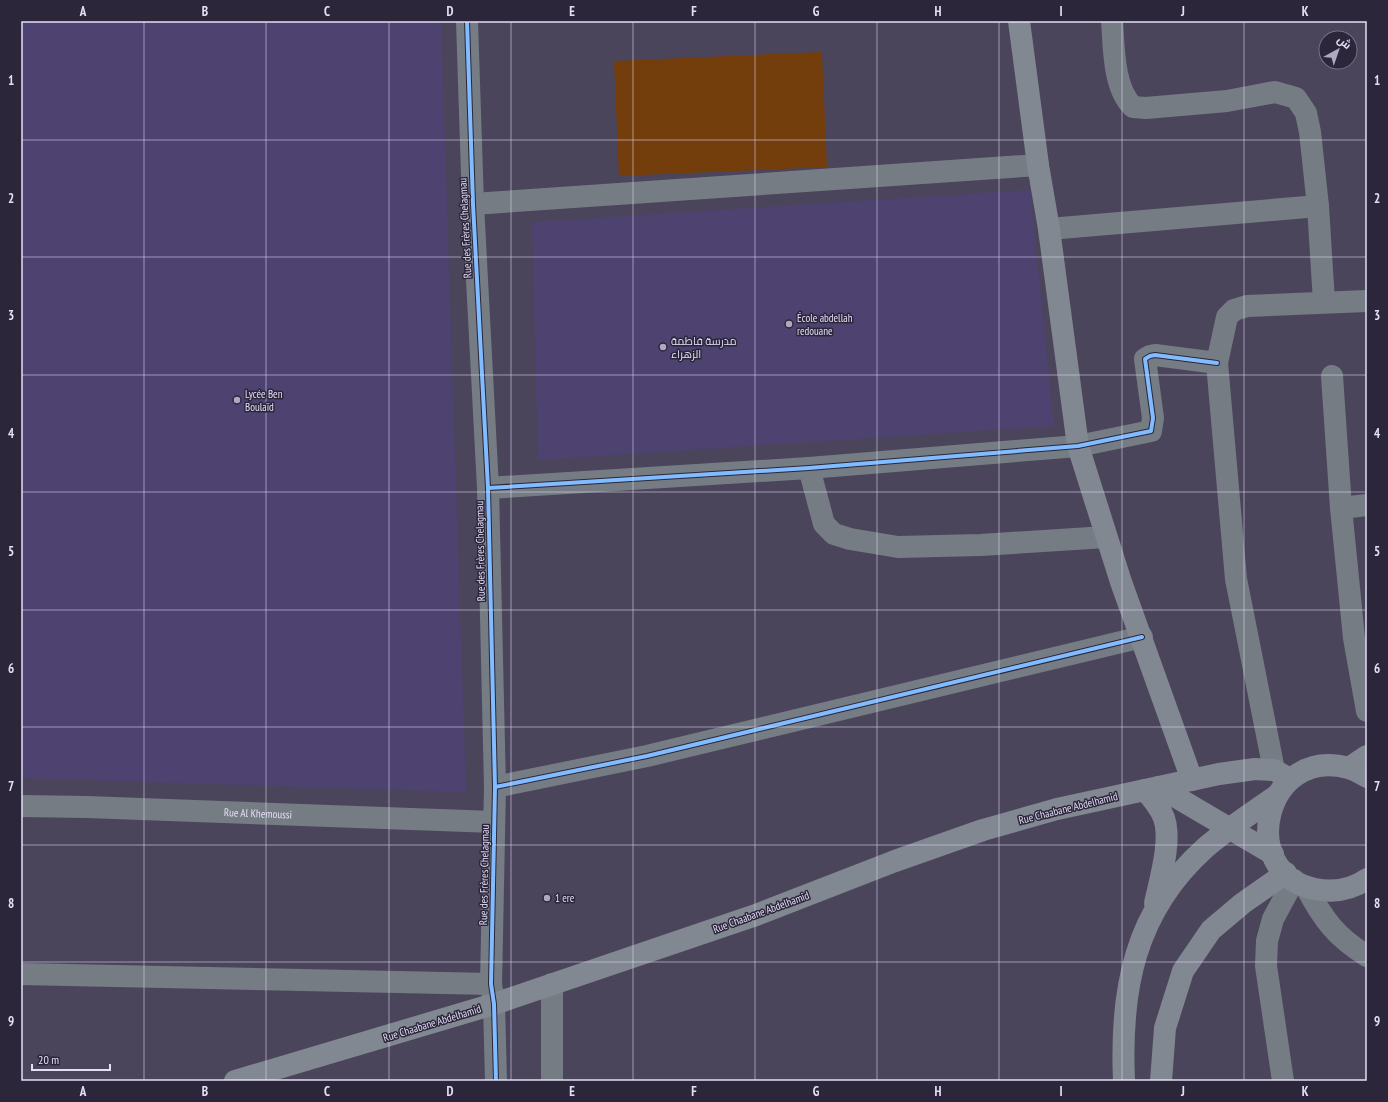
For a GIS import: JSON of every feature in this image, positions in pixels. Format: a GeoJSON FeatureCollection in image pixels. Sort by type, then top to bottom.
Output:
{"type":"FeatureCollection","features":[{"type":"Feature","properties":{"kind":"main road"},"geometry":{"type":"LineString","coordinates":[[1019,21],[1078,446],[1106,537],[1192,780]]}},
{"type":"Feature","properties":{"kind":"main road"},"geometry":{"type":"LineString","coordinates":[[1273,854],[1267,834],[1269,814],[1282,775],[1328,765],[1358,773],[1367,756]]}},
{"type":"Feature","properties":{"kind":"main road","name":"Rue Chaabane Abdelhamid"},"geometry":{"type":"LineString","coordinates":[[235,1081],[265,1077],[492,994],[552,984],[756,915],[895,861],[983,830],[1057,809],[1219,774],[1256,769],[1282,775]]}},
{"type":"Feature","properties":{"kind":"main road"},"geometry":{"type":"LineString","coordinates":[[1152,788],[1273,854],[1295,880],[1331,892],[1356,887],[1367,879]]}},
{"type":"Feature","properties":{"kind":"main road"},"geometry":{"type":"LineString","coordinates":[[1152,788],[1157,805],[1164,818],[1167,832],[1154,912]]}},
{"type":"Feature","properties":{"kind":"main road"},"geometry":{"type":"LineString","coordinates":[[1124,1081],[1122,1040],[1126,999],[1143,933],[1154,912],[1167,891],[1183,871],[1204,849],[1228,829],[1276,796]]}},
{"type":"Feature","properties":{"kind":"main road"},"geometry":{"type":"LineString","coordinates":[[1161,1081],[1165,1028],[1183,971],[1211,930],[1243,903],[1295,880]]}},
{"type":"Feature","properties":{"kind":"street","name":"Rue des Frères Chelagmau"},"geometry":{"type":"LineString","coordinates":[[467,21],[473,204],[488,488],[495,787],[492,994],[496,1081]]}},
{"type":"Feature","properties":{"kind":"street"},"geometry":{"type":"LineString","coordinates":[[1112,21],[1114,57],[1122,93],[1133,106],[1146,108],[1227,101],[1275,92],[1296,98],[1306,113],[1318,206],[1324,302]]}},
{"type":"Feature","properties":{"kind":"street"},"geometry":{"type":"LineString","coordinates":[[473,204],[1038,165]]}},
{"type":"Feature","properties":{"kind":"street"},"geometry":{"type":"LineString","coordinates":[[1049,229],[1318,206]]}},
{"type":"Feature","properties":{"kind":"street"},"geometry":{"type":"LineString","coordinates":[[1282,775],[1236,578],[1217,363],[1227,317],[1234,310],[1247,306],[1367,301]]}},
{"type":"Feature","properties":{"kind":"street"},"geometry":{"type":"LineString","coordinates":[[488,488],[809,468],[1078,446],[1151,431],[1153,418],[1145,360],[1150,356],[1217,363]]}},
{"type":"Feature","properties":{"kind":"street"},"geometry":{"type":"LineString","coordinates":[[1332,376],[1341,508],[1360,637],[1367,711]]}},
{"type":"Feature","properties":{"kind":"street"},"geometry":{"type":"LineString","coordinates":[[809,468],[824,524],[834,534],[850,539],[898,548],[981,545],[1106,537]]}},
{"type":"Feature","properties":{"kind":"street"},"geometry":{"type":"LineString","coordinates":[[1341,508],[1367,505]]}},
{"type":"Feature","properties":{"kind":"street"},"geometry":{"type":"LineString","coordinates":[[495,787],[647,756],[1142,637]]}},
{"type":"Feature","properties":{"kind":"street","name":"Rue Al Khemoussi"},"geometry":{"type":"LineString","coordinates":[[21,806],[87,807],[316,817],[494,822]]}},
{"type":"Feature","properties":{"kind":"street"},"geometry":{"type":"LineString","coordinates":[[1283,1081],[1266,966],[1267,941],[1273,920],[1295,880],[1331,928],[1348,944],[1367,956]]}},
{"type":"Feature","properties":{"kind":"street"},"geometry":{"type":"LineString","coordinates":[[21,974],[492,994]]}},
{"type":"Feature","properties":{"kind":"street"},"geometry":{"type":"LineString","coordinates":[[552,984],[552,1081]]}},
{"type":"Feature","properties":{"kind":"shaded area","name":"Lycée Ben Boulaïd"},"geometry":{"type":"Polygon","coordinates":[[[21,21],[441,21],[466,792],[21,778],[21,21]]]}},
{"type":"Feature","properties":{"kind":"shaded area"},"geometry":{"type":"Polygon","coordinates":[[[822,52],[827,167],[619,176],[614,61],[822,52]]]}},
{"type":"Feature","properties":{"kind":"shaded area","name":"École abdellah redouane"},"geometry":{"type":"Polygon","coordinates":[[[1030,190],[1054,426],[538,460],[532,222],[1030,190]]]}},
{"type":"Feature","properties":{"kind":"cycle path"},"geometry":{"type":"LineString","coordinates":[[467,21],[473,204],[488,488],[495,787],[491,984],[494,1004],[496,1081]]}},
{"type":"Feature","properties":{"kind":"cycle path"},"geometry":{"type":"LineString","coordinates":[[488,488],[809,468],[1078,446],[1151,431],[1153,418],[1145,359],[1150,356],[1155,355],[1217,363]]}},
{"type":"Feature","properties":{"kind":"cycle path"},"geometry":{"type":"LineString","coordinates":[[495,787],[647,756],[1142,637]]}},
{"type":"Feature","properties":{"kind":"place","name":"École abdellah redouane"},"geometry":{"type":"Point","coordinates":[789,324]}},
{"type":"Feature","properties":{"kind":"place","name":"مدرسة فاطمة الزهراء"},"geometry":{"type":"Point","coordinates":[663,347]}},
{"type":"Feature","properties":{"kind":"place","name":"Lycée Ben Boulaïd"},"geometry":{"type":"Point","coordinates":[237,400]}},
{"type":"Feature","properties":{"kind":"place","name":"1 ere"},"geometry":{"type":"Point","coordinates":[547,898]}}]}
